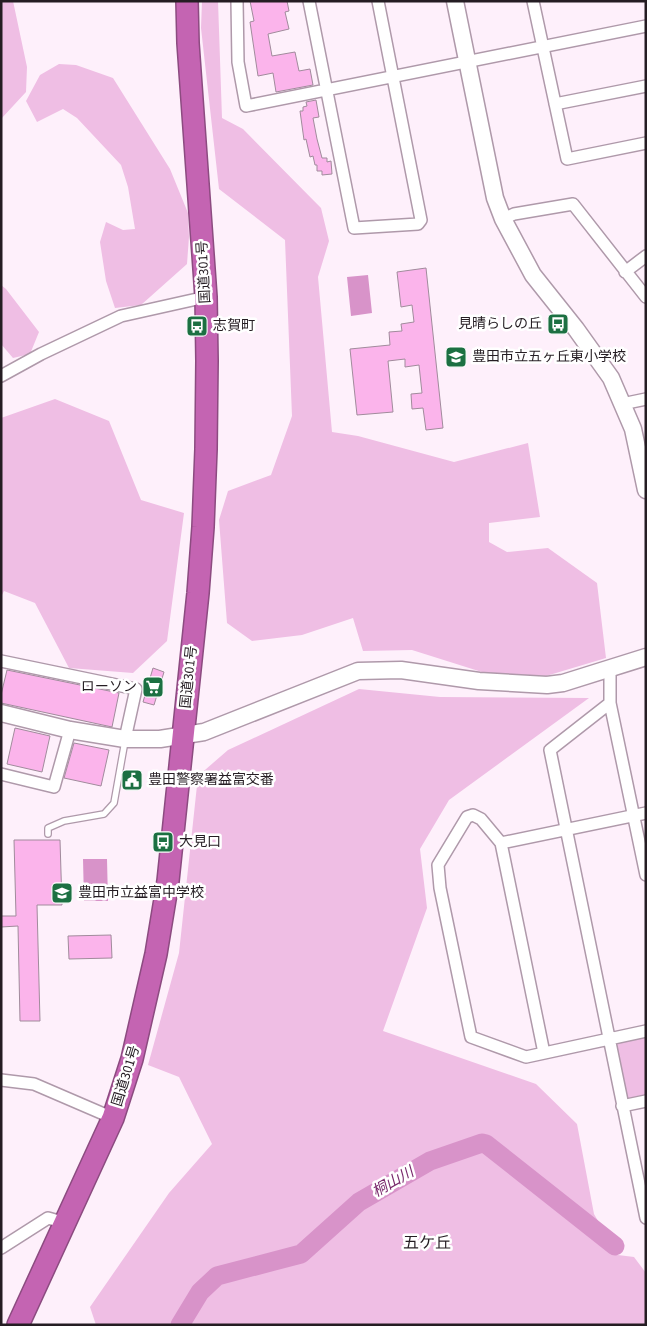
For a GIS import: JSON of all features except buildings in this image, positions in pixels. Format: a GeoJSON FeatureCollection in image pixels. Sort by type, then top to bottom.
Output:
{"type":"FeatureCollection","features":[{"type":"Feature","properties":{"kind":"highway","name":"国道301号"},"geometry":{"type":"LineString","coordinates":[[18,1325],[113,1118],[132,1059],[156,954],[168,881],[203,527],[207,371],[206,297],[187,1]]}},
{"type":"Feature","properties":{"kind":"street"},"geometry":{"type":"LineString","coordinates":[[236,1],[238,62],[246,106],[646,26]]}},
{"type":"Feature","properties":{"kind":"street"},"geometry":{"type":"LineString","coordinates":[[309,1],[354,228],[418,224],[421,220],[378,1]]}},
{"type":"Feature","properties":{"kind":"street"},"geometry":{"type":"LineString","coordinates":[[455,1],[495,198],[503,219],[533,275],[576,329],[606,371],[633,429],[646,490]]}},
{"type":"Feature","properties":{"kind":"street"},"geometry":{"type":"LineString","coordinates":[[533,1],[567,159],[646,143]]}},
{"type":"Feature","properties":{"kind":"street"},"geometry":{"type":"LineString","coordinates":[[555,104],[646,86]]}},
{"type":"Feature","properties":{"kind":"street"},"geometry":{"type":"LineString","coordinates":[[503,219],[514,214],[573,204],[646,297]]}},
{"type":"Feature","properties":{"kind":"street"},"geometry":{"type":"LineString","coordinates":[[626,272],[646,256]]}},
{"type":"Feature","properties":{"kind":"street"},"geometry":{"type":"LineString","coordinates":[[1,376],[121,316],[206,297]]}},
{"type":"Feature","properties":{"kind":"street"},"geometry":{"type":"LineString","coordinates":[[622,404],[646,399]]}},
{"type":"Feature","properties":{"kind":"street"},"geometry":{"type":"LineString","coordinates":[[1,714],[70,730],[125,739],[160,739],[204,732],[358,671],[401,670],[479,681],[547,685],[563,683],[646,657]]}},
{"type":"Feature","properties":{"kind":"street"},"geometry":{"type":"LineString","coordinates":[[1,661],[136,689],[125,739]]}},
{"type":"Feature","properties":{"kind":"street"},"geometry":{"type":"LineString","coordinates":[[610,668],[610,703],[646,875]]}},
{"type":"Feature","properties":{"kind":"street"},"geometry":{"type":"LineString","coordinates":[[610,703],[550,750],[646,1218]]}},
{"type":"Feature","properties":{"kind":"street"},"geometry":{"type":"LineString","coordinates":[[1,774],[54,787],[70,730]]}},
{"type":"Feature","properties":{"kind":"street"},"geometry":{"type":"LineString","coordinates":[[501,843],[646,813]]}},
{"type":"Feature","properties":{"kind":"street"},"geometry":{"type":"LineString","coordinates":[[544,1053],[501,843],[480,819],[473,815],[467,817],[438,865],[440,888],[471,1037],[526,1057],[646,1031]]}},
{"type":"Feature","properties":{"kind":"street"},"geometry":{"type":"LineString","coordinates":[[1,1080],[34,1084],[113,1118]]}},
{"type":"Feature","properties":{"kind":"street"},"geometry":{"type":"LineString","coordinates":[[622,1106],[646,1101]]}},
{"type":"Feature","properties":{"kind":"street"},"geometry":{"type":"LineString","coordinates":[[1,1248],[48,1218],[66,1223]]}},
{"type":"Feature","properties":{"kind":"lane"},"geometry":{"type":"LineString","coordinates":[[48,834],[48,828],[64,821],[104,814],[114,803],[125,739]]}},
{"type":"Feature","properties":{"kind":"shaded area"},"geometry":{"type":"Polygon","coordinates":[[[1,1],[13,1],[27,67],[26,92],[1,119],[1,1]]]}},
{"type":"Feature","properties":{"kind":"shaded area"},"geometry":{"type":"Polygon","coordinates":[[[202,1],[218,1],[222,118],[243,129],[321,208],[329,241],[318,277],[332,432],[358,436],[454,462],[528,443],[540,517],[489,523],[489,542],[507,552],[548,548],[597,583],[606,658],[546,676],[485,673],[412,650],[363,651],[353,618],[302,635],[252,641],[227,623],[219,520],[228,491],[271,475],[292,416],[285,240],[219,189],[201,28],[202,1]]]}},
{"type":"Feature","properties":{"kind":"shaded area"},"geometry":{"type":"Polygon","coordinates":[[[59,64],[76,65],[113,78],[170,169],[188,213],[187,264],[141,305],[115,308],[106,281],[100,242],[106,222],[123,230],[135,229],[128,187],[121,165],[77,118],[63,109],[37,122],[26,101],[40,75],[59,64]]]}},
{"type":"Feature","properties":{"kind":"shaded area"},"geometry":{"type":"Polygon","coordinates":[[[368,275],[372,313],[351,316],[347,277],[368,275]]]}},
{"type":"Feature","properties":{"kind":"shaded area"},"geometry":{"type":"Polygon","coordinates":[[[1,285],[39,332],[30,354],[13,358],[1,344],[1,285]]]}},
{"type":"Feature","properties":{"kind":"shaded area"},"geometry":{"type":"Polygon","coordinates":[[[55,399],[109,421],[141,500],[184,513],[167,641],[133,673],[69,668],[35,603],[4,591],[1,597],[1,418],[55,399]]]}},
{"type":"Feature","properties":{"kind":"shaded area"},"geometry":{"type":"Polygon","coordinates":[[[359,689],[440,697],[589,698],[449,800],[420,849],[427,908],[383,1031],[536,1084],[577,1124],[594,1214],[618,1255],[634,1257],[646,1273],[646,1325],[96,1325],[90,1307],[169,1193],[212,1144],[179,1077],[148,1065],[179,953],[198,776],[228,750],[359,689]]]}},
{"type":"Feature","properties":{"kind":"shaded area"},"geometry":{"type":"Polygon","coordinates":[[[83,859],[107,859],[108,901],[84,901],[83,859]]]}},
{"type":"Feature","properties":{"kind":"shaded area"},"geometry":{"type":"Polygon","coordinates":[[[646,1036],[646,1097],[627,1101],[615,1043],[646,1036]]]}},
{"type":"Feature","properties":{"kind":"waterway","name":"桐山川"},"geometry":{"type":"LineString","coordinates":[[180,1325],[200,1292],[217,1276],[301,1254],[359,1202],[430,1161],[482,1143],[486,1144],[615,1246]]}},
{"type":"Feature","properties":{"kind":"place","name":"見晴らしの丘"},"geometry":{"type":"Point","coordinates":[558,324]}},
{"type":"Feature","properties":{"kind":"place","name":"志賀町"},"geometry":{"type":"Point","coordinates":[197,326]}},
{"type":"Feature","properties":{"kind":"place","name":"豊田市立五ヶ丘東小学校"},"geometry":{"type":"Point","coordinates":[456,357]}},
{"type":"Feature","properties":{"kind":"place","name":"ローソン"},"geometry":{"type":"Point","coordinates":[153,687]}},
{"type":"Feature","properties":{"kind":"place","name":"豊田警察署益富交番"},"geometry":{"type":"Point","coordinates":[132,780]}},
{"type":"Feature","properties":{"kind":"place","name":"大見口"},"geometry":{"type":"Point","coordinates":[163,842]}},
{"type":"Feature","properties":{"kind":"place","name":"豊田市立益富中学校"},"geometry":{"type":"Point","coordinates":[62,893]}},
{"type":"Feature","properties":{"kind":"district","name":"五ケ丘"},"geometry":{"type":"Point","coordinates":[427,1243]}}]}
